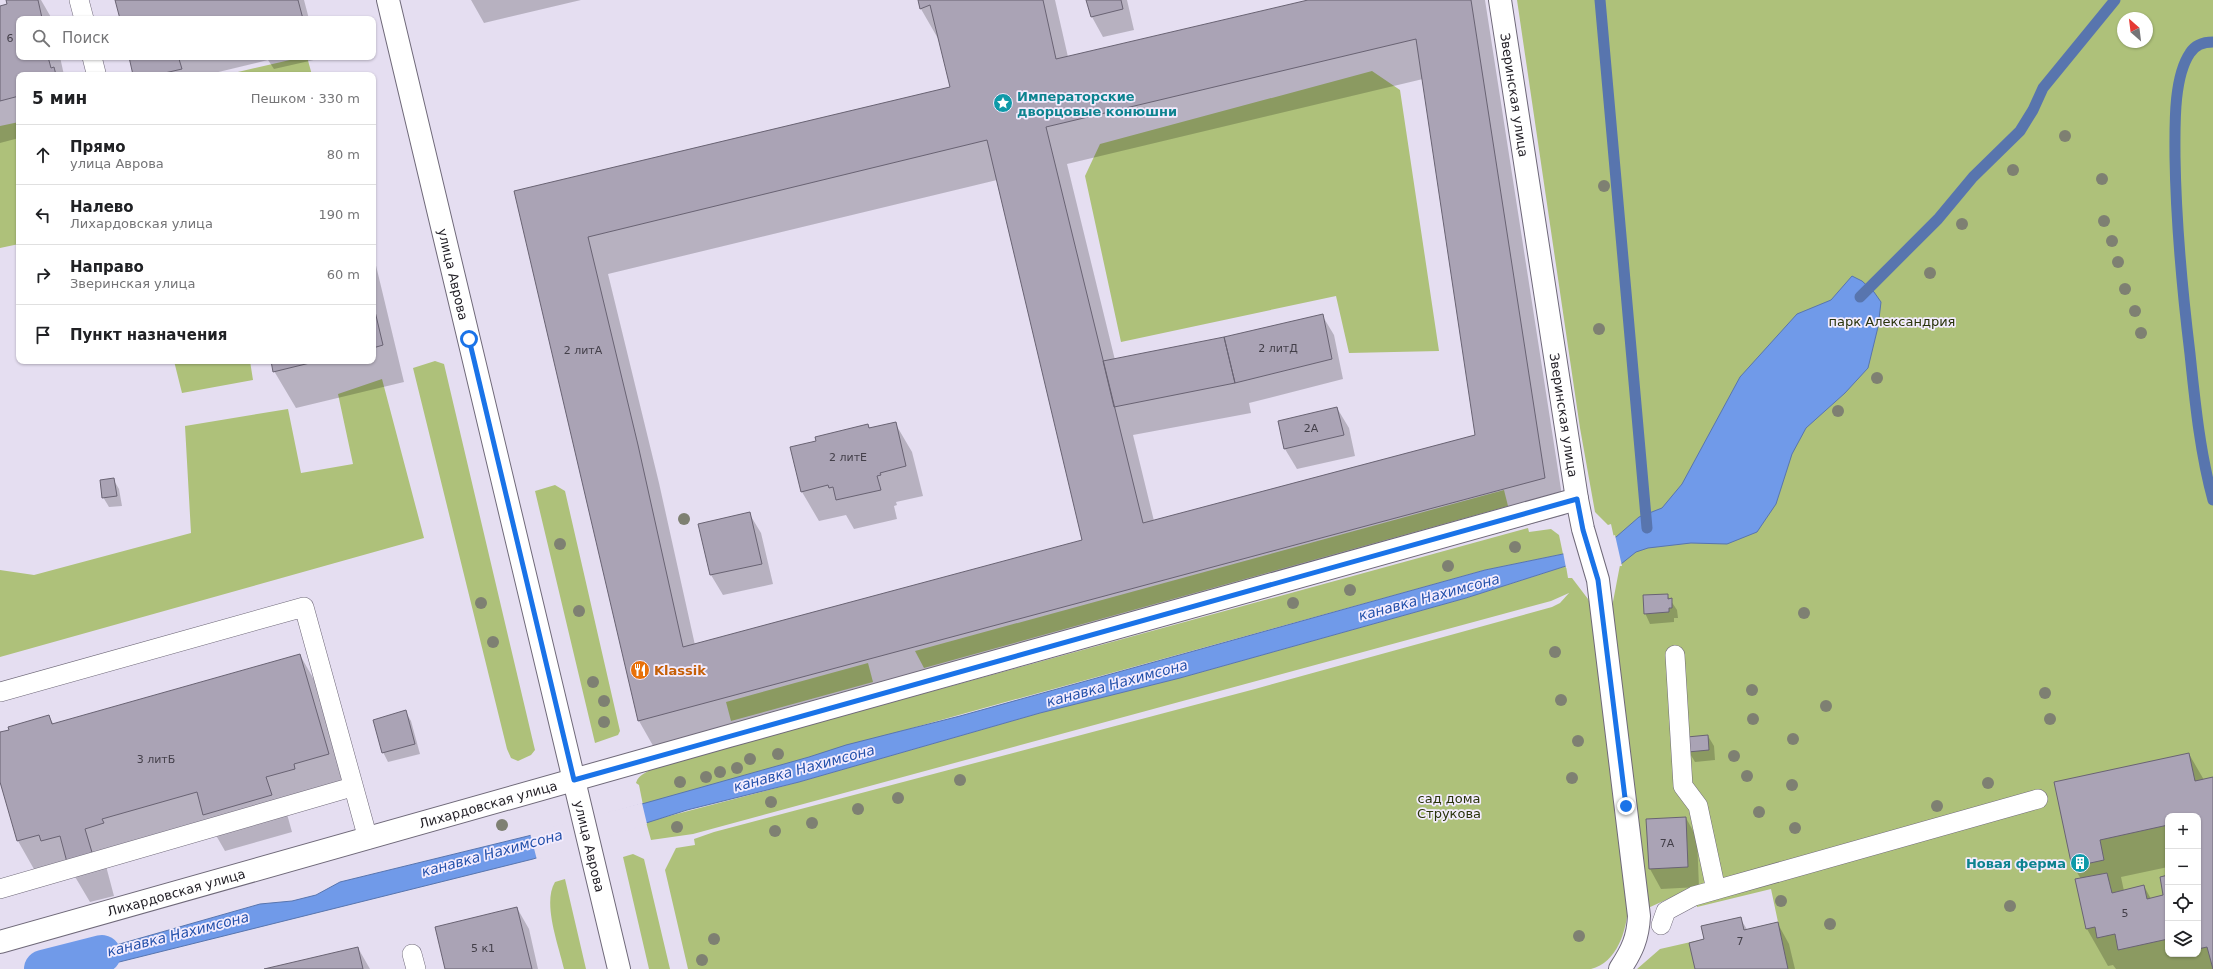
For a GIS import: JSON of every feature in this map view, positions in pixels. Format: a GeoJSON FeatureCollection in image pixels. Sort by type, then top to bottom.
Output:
{"type":"FeatureCollection","features":[{"type":"Feature","properties":{"kind":"street","name":"улица Аврова"},"geometry":{"type":"LineString","coordinates":[[388,0],[619,969]]}},
{"type":"Feature","properties":{"kind":"street","name":"Зверинская улица"},"geometry":{"type":"LineString","coordinates":[[1500,0],[1577,499],[1583,530],[1598,580],[1639,916],[1638,935],[1632,951],[1620,969]]}},
{"type":"Feature","properties":{"kind":"street","name":"Лихардовская улица"},"geometry":{"type":"LineString","coordinates":[[0,942],[1577,499]]}},
{"type":"Feature","properties":{"kind":"lane"},"geometry":{"type":"LineString","coordinates":[[79,0],[83,16]]}},
{"type":"Feature","properties":{"kind":"lane"},"geometry":{"type":"LineString","coordinates":[[0,692],[304,607],[352,787],[368,839]]}},
{"type":"Feature","properties":{"kind":"lane"},"geometry":{"type":"LineString","coordinates":[[1675,655],[1684,786],[1698,806],[1716,890]]}},
{"type":"Feature","properties":{"kind":"lane"},"geometry":{"type":"LineString","coordinates":[[0,889],[352,787]]}},
{"type":"Feature","properties":{"kind":"lane"},"geometry":{"type":"LineString","coordinates":[[1661,925],[1666,911],[1694,896],[2038,799]]}},
{"type":"Feature","properties":{"kind":"green space","name":"парк Александрия"},"geometry":{"type":"Polygon","coordinates":[[[1517,0],[2213,0],[2213,969],[1637,969],[1660,949],[1704,939],[1701,926],[1741,917],[1744,930],[1778,922],[1771,889],[1697,907],[1692,888],[1648,908],[1612,607],[1620,565],[1611,524],[1608,525],[1595,512],[1580,428],[1517,0]]]}},
{"type":"Feature","properties":{"kind":"green space"},"geometry":{"type":"Polygon","coordinates":[[[290,60],[308,60],[311,72],[238,72],[290,60]]]}},
{"type":"Feature","properties":{"kind":"green space"},"geometry":{"type":"Polygon","coordinates":[[[1372,71],[1400,90],[1439,351],[1349,353],[1336,296],[1121,342],[1085,176],[1100,144],[1372,71]]]}},
{"type":"Feature","properties":{"kind":"green space"},"geometry":{"type":"Polygon","coordinates":[[[16,123],[16,245],[0,248],[0,126],[16,123]]]}},
{"type":"Feature","properties":{"kind":"green space"},"geometry":{"type":"Polygon","coordinates":[[[435,361],[444,364],[535,750],[531,755],[518,761],[511,758],[507,749],[413,368],[435,361]]]}},
{"type":"Feature","properties":{"kind":"green space"},"geometry":{"type":"Polygon","coordinates":[[[175,364],[250,364],[253,380],[182,393],[175,364]]]}},
{"type":"Feature","properties":{"kind":"green space"},"geometry":{"type":"Polygon","coordinates":[[[382,379],[424,538],[0,657],[0,570],[34,575],[191,533],[185,426],[288,409],[301,473],[353,464],[338,394],[382,379]]]}},
{"type":"Feature","properties":{"kind":"green space"},"geometry":{"type":"Polygon","coordinates":[[[555,485],[565,491],[620,731],[618,735],[595,743],[535,491],[555,485]]]}},
{"type":"Feature","properties":{"kind":"green space"},"geometry":{"type":"Polygon","coordinates":[[[1504,490],[1508,506],[924,668],[915,651],[1504,490]]]}},
{"type":"Feature","properties":{"kind":"green space"},"geometry":{"type":"Polygon","coordinates":[[[1528,528],[1529,532],[1551,529],[1559,535],[1563,554],[1485,570],[958,715],[643,805],[639,785],[636,783],[639,777],[659,766],[1528,528]]]}},
{"type":"Feature","properties":{"kind":"green space","name":"сад дома Струкова"},"geometry":{"type":"Polygon","coordinates":[[[1566,566],[1568,578],[1572,578],[1588,599],[1594,612],[1628,906],[1623,935],[1619,944],[1608,960],[1600,966],[1591,969],[688,969],[665,870],[676,848],[695,845],[694,839],[714,832],[1255,689],[1552,607],[1560,603],[1569,593],[1551,601],[693,834],[651,840],[646,822],[799,782],[1040,713],[1180,678],[1466,598],[1566,566]]]}},
{"type":"Feature","properties":{"kind":"green space"},"geometry":{"type":"Polygon","coordinates":[[[868,663],[873,682],[731,721],[726,702],[868,663]]]}},
{"type":"Feature","properties":{"kind":"green space"},"geometry":{"type":"Polygon","coordinates":[[[633,854],[644,859],[670,969],[649,969],[623,857],[633,854]]]}},
{"type":"Feature","properties":{"kind":"green space"},"geometry":{"type":"Polygon","coordinates":[[[565,879],[586,969],[564,969],[553,925],[550,901],[551,891],[555,882],[565,879]]]}},
{"type":"Feature","properties":{"kind":"water"},"geometry":{"type":"Polygon","coordinates":[[[1852,276],[1862,281],[1874,292],[1881,302],[1878,327],[1868,368],[1845,393],[1806,428],[1792,454],[1776,504],[1757,532],[1727,544],[1691,543],[1648,548],[1636,552],[1621,564],[1566,566],[1466,598],[1180,678],[1040,713],[799,782],[687,810],[533,859],[91,969],[52,969],[53,963],[260,904],[292,901],[316,895],[340,882],[528,836],[809,757],[846,745],[960,716],[1485,570],[1563,554],[1616,537],[1639,517],[1662,508],[1682,484],[1740,377],[1797,314],[1831,300],[1852,276]]]}},
{"type":"Feature","properties":{"kind":"pier"},"geometry":{"type":"Polygon","coordinates":[[[1615,535],[1622,566],[1566,568],[1563,552],[1615,535]]]}},
{"type":"Feature","properties":{"kind":"pier"},"geometry":{"type":"Polygon","coordinates":[[[642,803],[647,824],[537,860],[530,833],[642,803]]]}},
{"type":"Feature","properties":{"kind":"building"},"geometry":{"type":"Polygon","coordinates":[[[6,0],[38,0],[42,16],[16,16],[16,60],[49,60],[51,68],[54,67],[55,72],[16,72],[16,97],[0,101],[0,6],[7,4],[6,0]]]}},
{"type":"Feature","properties":{"kind":"building"},"geometry":{"type":"Polygon","coordinates":[[[115,0],[298,0],[302,16],[119,16],[115,0]]]}},
{"type":"Feature","properties":{"kind":"building"},"geometry":{"type":"Polygon","coordinates":[[[918,0],[1043,0],[1056,59],[1308,0],[1471,0],[1545,478],[638,721],[514,191],[950,87],[930,5],[920,9],[918,0]],[[1416,39],[1046,127],[1143,523],[1475,435],[1416,39]],[[987,140],[588,237],[638,445],[683,647],[1082,540],[987,140]]]}},
{"type":"Feature","properties":{"kind":"building"},"geometry":{"type":"Polygon","coordinates":[[[1086,0],[1121,0],[1123,9],[1091,17],[1086,0]]]}},
{"type":"Feature","properties":{"kind":"building"},"geometry":{"type":"Polygon","coordinates":[[[130,60],[179,60],[182,69],[169,72],[132,72],[130,60]]]}},
{"type":"Feature","properties":{"kind":"building"},"geometry":{"type":"Polygon","coordinates":[[[1323,314],[1332,359],[1235,383],[1224,337],[1323,314]]]}},
{"type":"Feature","properties":{"kind":"building"},"geometry":{"type":"Polygon","coordinates":[[[376,316],[383,345],[376,347],[376,316]]]}},
{"type":"Feature","properties":{"kind":"building"},"geometry":{"type":"Polygon","coordinates":[[[1224,337],[1235,383],[1114,407],[1103,361],[1224,337]]]}},
{"type":"Feature","properties":{"kind":"building"},"geometry":{"type":"Polygon","coordinates":[[[272,364],[306,364],[273,372],[272,364]]]}},
{"type":"Feature","properties":{"kind":"building"},"geometry":{"type":"Polygon","coordinates":[[[1337,407],[1344,435],[1284,449],[1278,421],[1337,407]]]}},
{"type":"Feature","properties":{"kind":"building"},"geometry":{"type":"Polygon","coordinates":[[[896,422],[906,466],[880,473],[881,475],[877,476],[881,490],[836,500],[833,487],[829,488],[828,485],[801,492],[790,447],[816,441],[815,437],[868,424],[869,428],[896,422]]]}},
{"type":"Feature","properties":{"kind":"building"},"geometry":{"type":"Polygon","coordinates":[[[114,478],[117,496],[102,498],[100,480],[114,478]]]}},
{"type":"Feature","properties":{"kind":"building"},"geometry":{"type":"Polygon","coordinates":[[[750,512],[762,564],[710,575],[698,524],[750,512]]]}},
{"type":"Feature","properties":{"kind":"building"},"geometry":{"type":"Polygon","coordinates":[[[1668,594],[1668,599],[1672,598],[1672,608],[1669,608],[1669,612],[1644,614],[1643,595],[1668,594]]]}},
{"type":"Feature","properties":{"kind":"building"},"geometry":{"type":"Polygon","coordinates":[[[300,654],[329,754],[294,764],[295,769],[266,777],[272,795],[203,815],[197,792],[102,819],[104,823],[85,829],[94,859],[68,866],[60,836],[41,841],[39,835],[17,841],[0,782],[0,732],[9,730],[8,727],[49,715],[52,724],[300,654]]]}},
{"type":"Feature","properties":{"kind":"building"},"geometry":{"type":"Polygon","coordinates":[[[406,710],[415,744],[382,753],[373,720],[406,710]]]}},
{"type":"Feature","properties":{"kind":"building"},"geometry":{"type":"Polygon","coordinates":[[[1708,735],[1709,750],[1688,752],[1687,737],[1708,735]]]}},
{"type":"Feature","properties":{"kind":"building","name":"Новая ферма"},"geometry":{"type":"Polygon","coordinates":[[[2189,753],[2195,781],[2213,777],[2213,969],[2207,947],[2201,948],[2201,813],[2165,813],[2165,826],[2100,840],[2104,860],[2072,867],[2054,782],[2189,753]]]}},
{"type":"Feature","properties":{"kind":"building"},"geometry":{"type":"Polygon","coordinates":[[[1686,817],[1688,867],[1649,869],[1646,819],[1686,817]]]}},
{"type":"Feature","properties":{"kind":"building","name":"Новая ферма"},"geometry":{"type":"Polygon","coordinates":[[[2107,873],[2112,893],[2144,885],[2147,899],[2163,895],[2160,877],[2165,876],[2165,940],[2118,950],[2115,934],[2097,938],[2095,927],[2086,929],[2075,879],[2107,873]]]}},
{"type":"Feature","properties":{"kind":"building"},"geometry":{"type":"Polygon","coordinates":[[[517,907],[532,969],[445,969],[435,927],[517,907]]]}},
{"type":"Feature","properties":{"kind":"building"},"geometry":{"type":"Polygon","coordinates":[[[1741,917],[1744,930],[1778,922],[1788,969],[1695,969],[1689,943],[1704,939],[1701,926],[1741,917]]]}},
{"type":"Feature","properties":{"kind":"building"},"geometry":{"type":"Polygon","coordinates":[[[358,947],[363,969],[264,969],[358,947]]]}},
{"type":"Feature","properties":{"kind":"waterway"},"geometry":{"type":"LineString","coordinates":[[1600,0],[1647,528]]}},
{"type":"Feature","properties":{"kind":"waterway"},"geometry":{"type":"LineString","coordinates":[[1860,297],[1938,219],[1973,177],[2020,131],[2033,110],[2043,88],[2115,0]]}},
{"type":"Feature","properties":{"kind":"waterway"},"geometry":{"type":"LineString","coordinates":[[2213,42],[2203,43],[2194,48],[2184,63],[2180,76],[2175,118],[2178,231],[2184,305],[2198,427],[2208,482],[2213,500]]}},
{"type":"Feature","properties":{"kind":"waterway","name":"канавка Нахимсона"},"geometry":{"type":"LineString","coordinates":[[43,969],[102,954]]}},
{"type":"Feature","properties":{"kind":"place","name":"Императорские дворцовые конюшни"},"geometry":{"type":"Point","coordinates":[1003,103]}},
{"type":"Feature","properties":{"kind":"place","name":"Klassik"},"geometry":{"type":"Point","coordinates":[640,670]}},
{"type":"Feature","properties":{"kind":"place","name":"Новая ферма"},"geometry":{"type":"Point","coordinates":[2080,863]}},
{"type":"Feature","properties":{"kind":"route"},"geometry":{"type":"LineString","coordinates":[[469,339],[574,780],[1577,499],[1583,530],[1598,580],[1626,806]]}}]}
